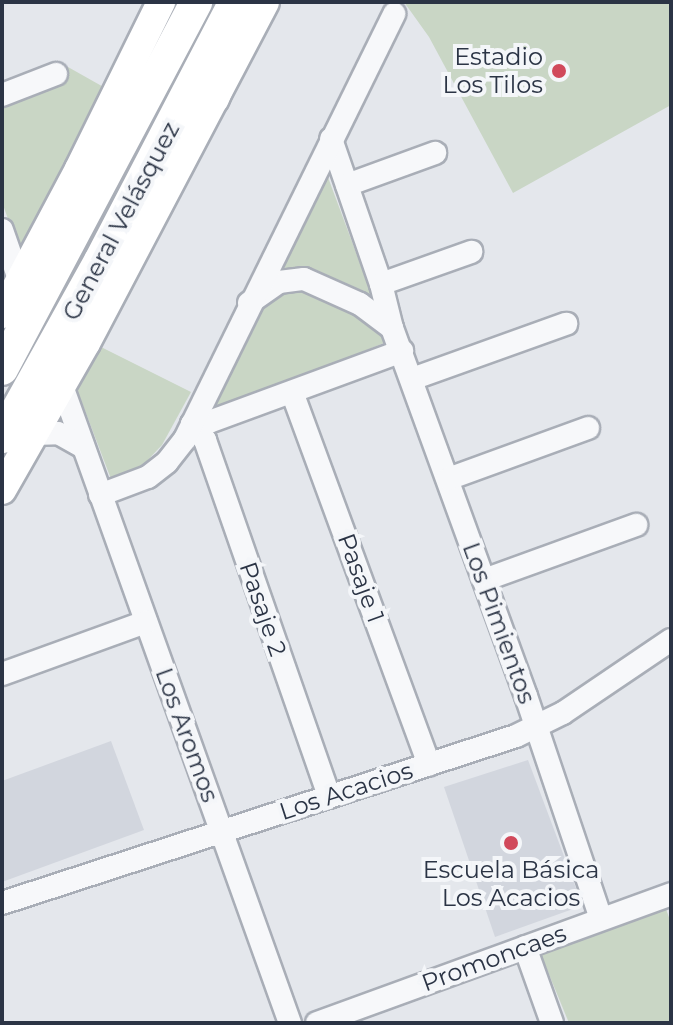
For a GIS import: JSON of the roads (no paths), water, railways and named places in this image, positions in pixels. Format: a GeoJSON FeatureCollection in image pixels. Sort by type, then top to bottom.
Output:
{"type":"FeatureCollection","features":[{"type":"Feature","properties":{"kind":"highway","name":"General Velásquez"},"geometry":{"type":"LineString","coordinates":[[2,369],[196,2]]}},
{"type":"Feature","properties":{"kind":"highway","name":"General Velásquez"},"geometry":{"type":"LineString","coordinates":[[2,437],[74,311],[235,2]]}},
{"type":"Feature","properties":{"kind":"highway"},"geometry":{"type":"LineString","coordinates":[[213,98],[251,2]]}},
{"type":"Feature","properties":{"kind":"main road"},"geometry":{"type":"LineString","coordinates":[[2,314],[161,2]]}},
{"type":"Feature","properties":{"kind":"main road"},"geometry":{"type":"LineString","coordinates":[[2,490],[62,386],[265,2]]}},
{"type":"Feature","properties":{"kind":"street"},"geometry":{"type":"LineString","coordinates":[[100,495],[135,483],[158,470],[178,449],[394,14]]}},
{"type":"Feature","properties":{"kind":"street"},"geometry":{"type":"LineString","coordinates":[[2,95],[56,74]]}},
{"type":"Feature","properties":{"kind":"street","name":"Los Pimientos"},"geometry":{"type":"LineString","coordinates":[[331,139],[381,284],[392,328],[484,580],[601,919]]}},
{"type":"Feature","properties":{"kind":"street"},"geometry":{"type":"LineString","coordinates":[[347,185],[435,153]]}},
{"type":"Feature","properties":{"kind":"street"},"geometry":{"type":"LineString","coordinates":[[3,239],[20,282]]}},
{"type":"Feature","properties":{"kind":"street"},"geometry":{"type":"LineString","coordinates":[[381,284],[471,252]]}},
{"type":"Feature","properties":{"kind":"street","name":"Los Pimientos"},"geometry":{"type":"LineString","coordinates":[[249,303],[272,285],[304,279],[360,304],[392,328]]}},
{"type":"Feature","properties":{"kind":"street"},"geometry":{"type":"LineString","coordinates":[[412,379],[566,324]]}},
{"type":"Feature","properties":{"kind":"street"},"geometry":{"type":"LineString","coordinates":[[192,424],[209,422],[402,351]]}},
{"type":"Feature","properties":{"kind":"street","name":"Los Aromos"},"geometry":{"type":"LineString","coordinates":[[62,386],[290,1023]]}},
{"type":"Feature","properties":{"kind":"street","name":"Pasaje 1"},"geometry":{"type":"LineString","coordinates":[[292,392],[429,765]]}},
{"type":"Feature","properties":{"kind":"street","name":"Pasaje 2"},"geometry":{"type":"LineString","coordinates":[[192,424],[205,440],[329,797]]}},
{"type":"Feature","properties":{"kind":"street"},"geometry":{"type":"LineString","coordinates":[[448,479],[588,428]]}},
{"type":"Feature","properties":{"kind":"street"},"geometry":{"type":"LineString","coordinates":[[35,434],[58,433],[83,447]]}},
{"type":"Feature","properties":{"kind":"street"},"geometry":{"type":"LineString","coordinates":[[484,580],[636,525]]}},
{"type":"Feature","properties":{"kind":"street"},"geometry":{"type":"LineString","coordinates":[[2,674],[146,622]]}},
{"type":"Feature","properties":{"kind":"street","name":"Los Acacios"},"geometry":{"type":"LineString","coordinates":[[2,903],[429,765],[535,727],[588,697],[671,640]]}},
{"type":"Feature","properties":{"kind":"street","name":"Promoncaes"},"geometry":{"type":"LineString","coordinates":[[317,1023],[671,894]]}},
{"type":"Feature","properties":{"kind":"street"},"geometry":{"type":"LineString","coordinates":[[525,947],[552,1023]]}},
{"type":"Feature","properties":{"kind":"place","name":"Estadio Los Tilos"},"geometry":{"type":"Point","coordinates":[559,71]}},
{"type":"Feature","properties":{"kind":"place","name":"Escuela Básica Los Acacios"},"geometry":{"type":"Point","coordinates":[511,843]}}]}
